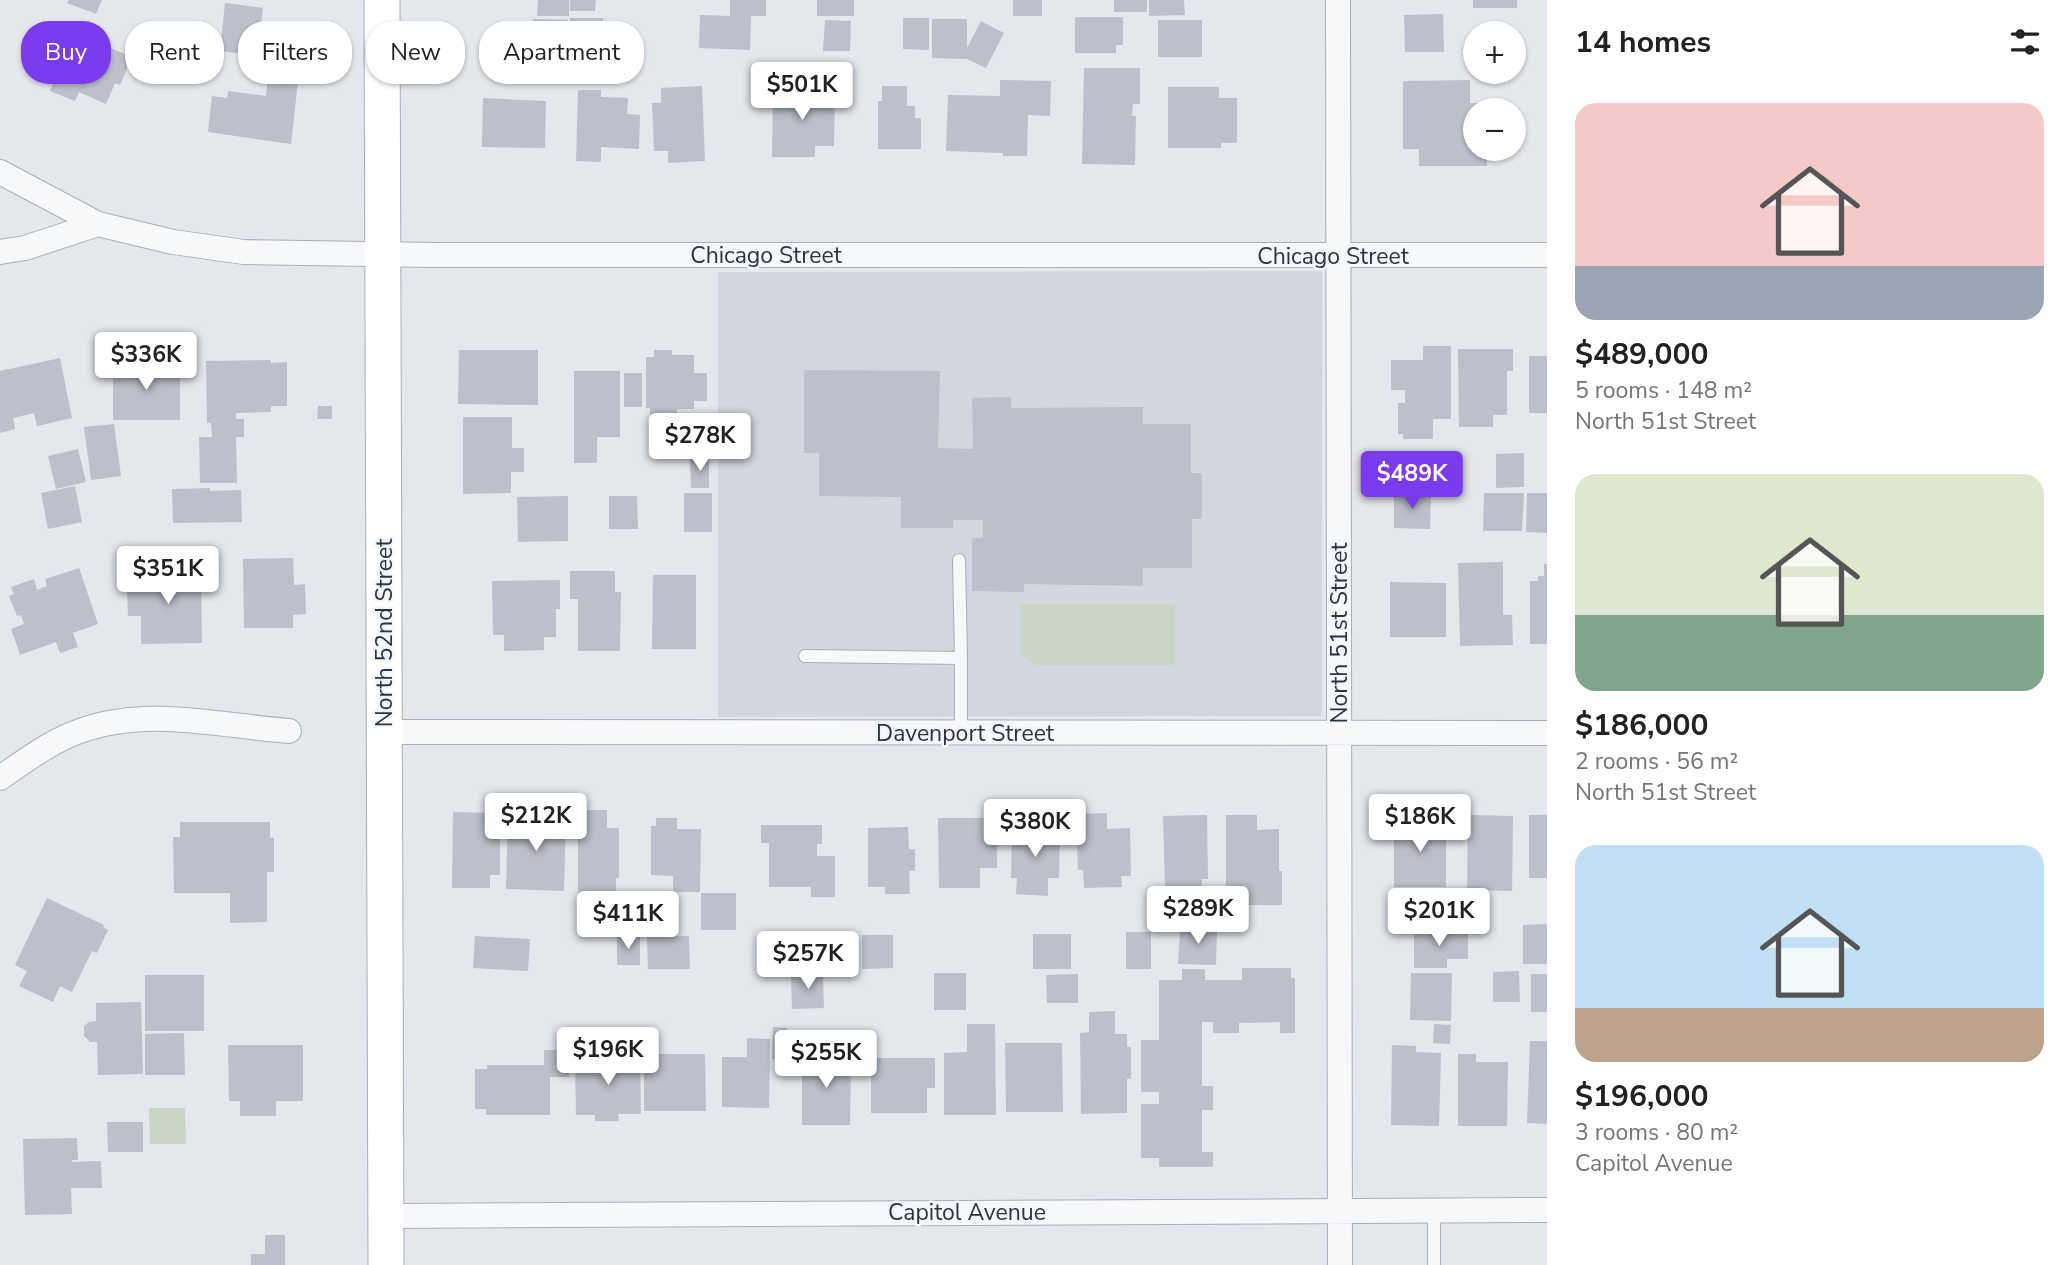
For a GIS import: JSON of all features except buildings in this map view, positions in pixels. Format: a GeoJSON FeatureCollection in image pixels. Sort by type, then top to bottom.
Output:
{"type":"FeatureCollection","features":[{"type":"Feature","properties":{"kind":"street","name":"North 52nd Street"},"geometry":{"type":"LineString","coordinates":[[382,0],[386,1265]]}},
{"type":"Feature","properties":{"kind":"street","name":"North 51st Street"},"geometry":{"type":"LineString","coordinates":[[1338,0],[1340,1265]]}},
{"type":"Feature","properties":{"kind":"street","name":"Chicago Street"},"geometry":{"type":"LineString","coordinates":[[0,172],[98,224],[173,242],[244,252],[1547,255]]}},
{"type":"Feature","properties":{"kind":"street"},"geometry":{"type":"LineString","coordinates":[[0,252],[98,224]]}},
{"type":"Feature","properties":{"kind":"street"},"geometry":{"type":"LineString","coordinates":[[0,778],[40,751],[79,731],[123,720],[176,719],[289,730]]}},
{"type":"Feature","properties":{"kind":"street","name":"Davenport Street"},"geometry":{"type":"LineString","coordinates":[[384,732],[1547,733]]}},
{"type":"Feature","properties":{"kind":"street","name":"Capitol Avenue"},"geometry":{"type":"LineString","coordinates":[[386,1216],[1547,1210]]}},
{"type":"Feature","properties":{"kind":"lane"},"geometry":{"type":"LineString","coordinates":[[960,560],[961,733]]}},
{"type":"Feature","properties":{"kind":"lane"},"geometry":{"type":"LineString","coordinates":[[805,656],[961,658]]}},
{"type":"Feature","properties":{"kind":"lane"},"geometry":{"type":"LineString","coordinates":[[1434,1210],[1434,1265]]}},
{"type":"Feature","properties":{"kind":"shaded area"},"geometry":{"type":"Polygon","coordinates":[[[1322,271],[1322,716],[718,717],[718,272],[1322,271]]]}},
{"type":"Feature","properties":{"kind":"green space"},"geometry":{"type":"Polygon","coordinates":[[[1020,604],[1175,604],[1175,665],[1034,665],[1020,653],[1020,604]]]}},
{"type":"Feature","properties":{"kind":"green space"},"geometry":{"type":"Polygon","coordinates":[[[149,1108],[185,1108],[186,1144],[150,1144],[149,1108]]]}}]}
